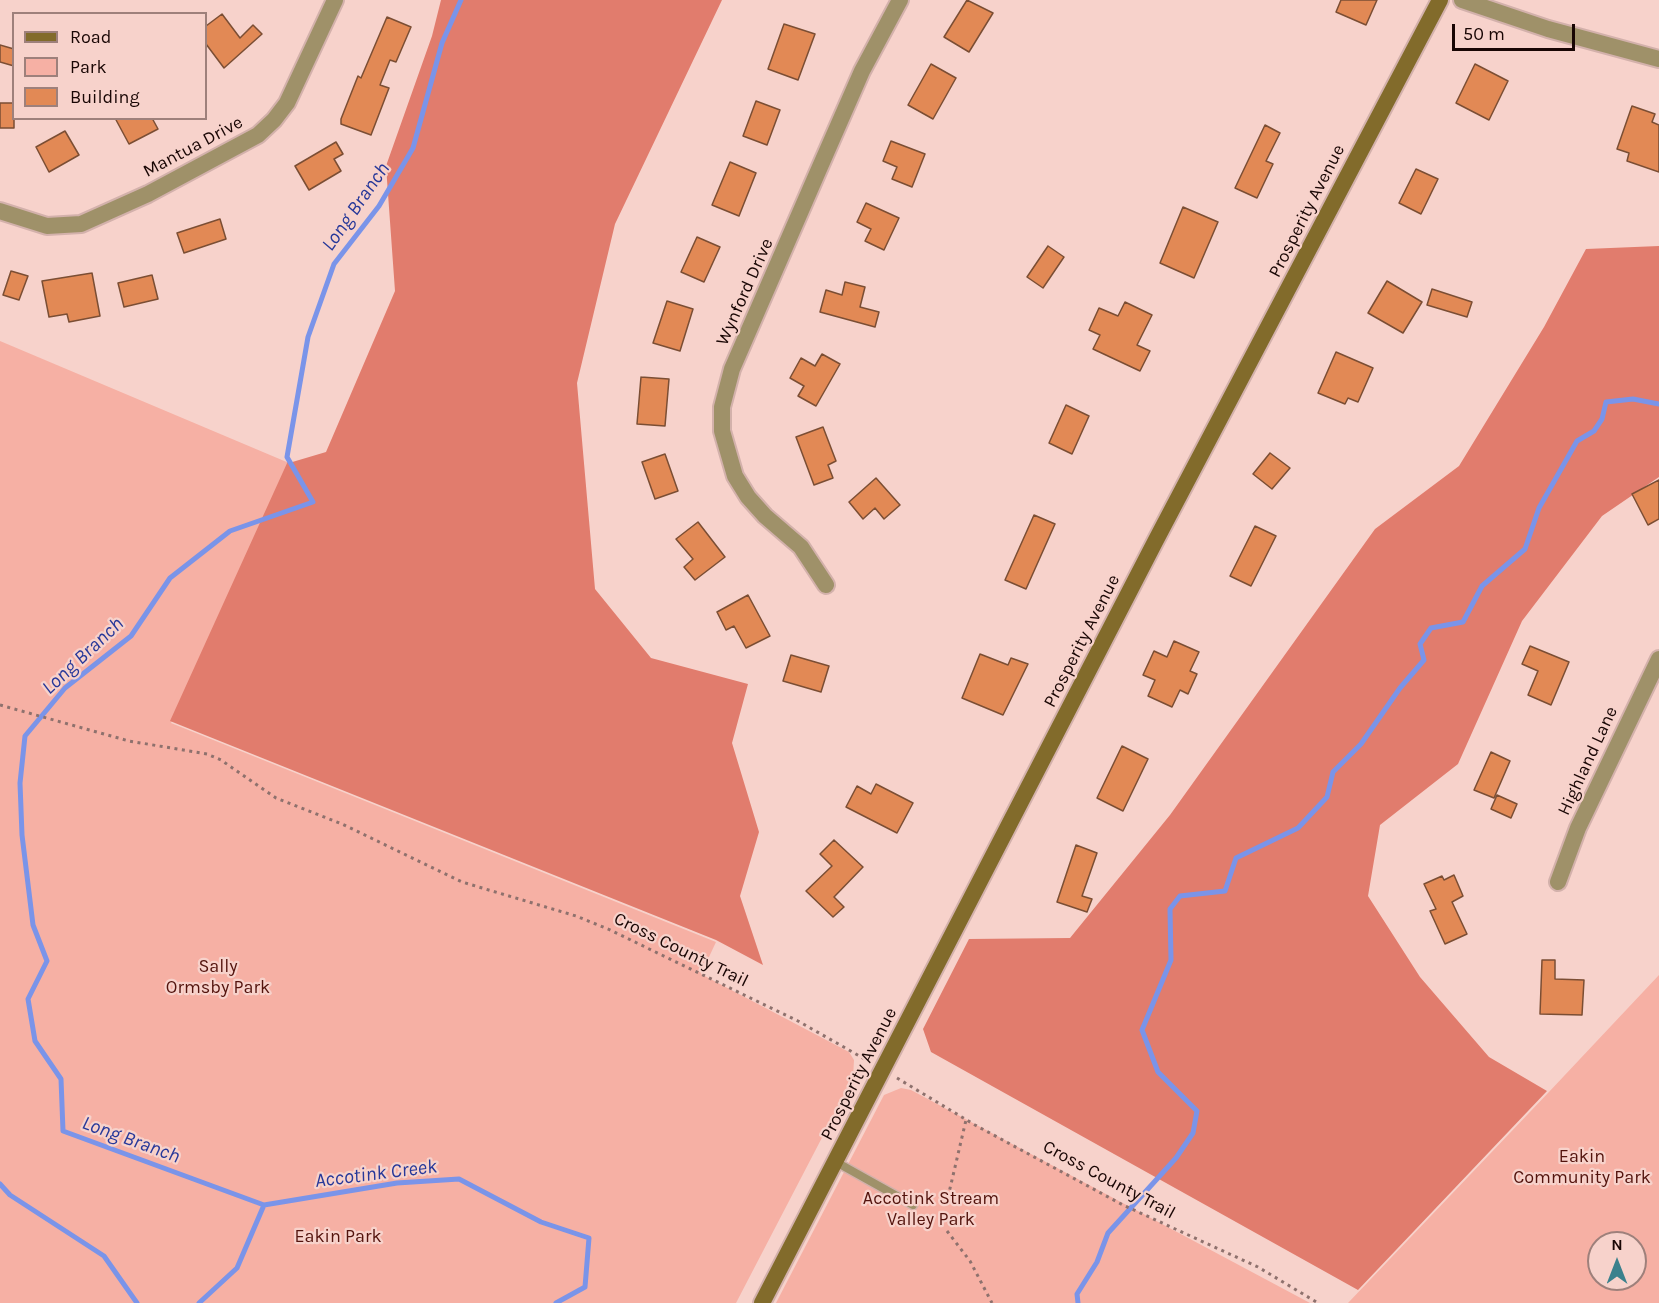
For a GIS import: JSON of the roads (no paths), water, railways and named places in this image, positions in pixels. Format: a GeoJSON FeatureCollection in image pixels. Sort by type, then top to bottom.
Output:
{"type":"FeatureCollection","features":[{"type":"Feature","properties":{"kind":"main road","name":"Prosperity Avenue"},"geometry":{"type":"LineString","coordinates":[[762,1303],[1440,0]]}},
{"type":"Feature","properties":{"kind":"street","name":"Mantua Drive"},"geometry":{"type":"LineString","coordinates":[[0,211],[46,226],[81,224],[148,194],[258,135],[287,103],[335,0]]}},
{"type":"Feature","properties":{"kind":"street","name":"Wynford Drive"},"geometry":{"type":"LineString","coordinates":[[826,585],[801,547],[765,516],[748,497],[735,476],[722,431],[722,407],[732,369],[816,176],[862,71],[900,0]]}},
{"type":"Feature","properties":{"kind":"street"},"geometry":{"type":"LineString","coordinates":[[1462,0],[1548,29],[1659,59]]}},
{"type":"Feature","properties":{"kind":"street","name":"Highland Lane"},"geometry":{"type":"LineString","coordinates":[[1558,882],[1578,828],[1659,659]]}},
{"type":"Feature","properties":{"kind":"lane"},"geometry":{"type":"LineString","coordinates":[[836,1162],[913,1206]]}},
{"type":"Feature","properties":{"kind":"waterway","name":"Long Branch"},"geometry":{"type":"LineString","coordinates":[[264,1205],[63,1131],[61,1079],[35,1041],[28,999],[47,961],[33,925],[22,835],[20,783],[25,736],[65,688],[131,636],[170,578],[230,531],[313,502],[287,457],[308,337],[334,264],[379,206],[413,148],[442,43],[461,0]]}},
{"type":"Feature","properties":{"kind":"waterway"},"geometry":{"type":"LineString","coordinates":[[1078,1303],[1077,1294],[1097,1262],[1108,1233],[1176,1158],[1193,1133],[1197,1111],[1158,1072],[1142,1030],[1171,960],[1170,909],[1180,896],[1225,891],[1236,858],[1298,828],[1327,797],[1333,772],[1361,744],[1400,688],[1424,660],[1420,644],[1431,628],[1463,622],[1482,586],[1525,549],[1539,508],[1577,441],[1594,431],[1602,419],[1606,402],[1633,399],[1659,404]]}},
{"type":"Feature","properties":{"kind":"waterway","name":"Accotink Creek"},"geometry":{"type":"LineString","coordinates":[[199,1303],[237,1268],[264,1205],[397,1183],[459,1179],[541,1222],[589,1238],[585,1287],[556,1303]]}},
{"type":"Feature","properties":{"kind":"waterway","name":"Accotink Creek"},"geometry":{"type":"LineString","coordinates":[[0,1184],[10,1195],[104,1256],[137,1303]]}},
{"type":"Feature","properties":{"kind":"park label","name":"Sally Ormsby Park"},"geometry":{"type":"Point","coordinates":[218,977]}},
{"type":"Feature","properties":{"kind":"park label","name":"Eakin Community Park"},"geometry":{"type":"Point","coordinates":[1582,1167]}},
{"type":"Feature","properties":{"kind":"park label","name":"Accotink Stream Valley Park"},"geometry":{"type":"Point","coordinates":[931,1209]}},
{"type":"Feature","properties":{"kind":"park label","name":"Eakin Park"},"geometry":{"type":"Point","coordinates":[338,1237]}}]}
